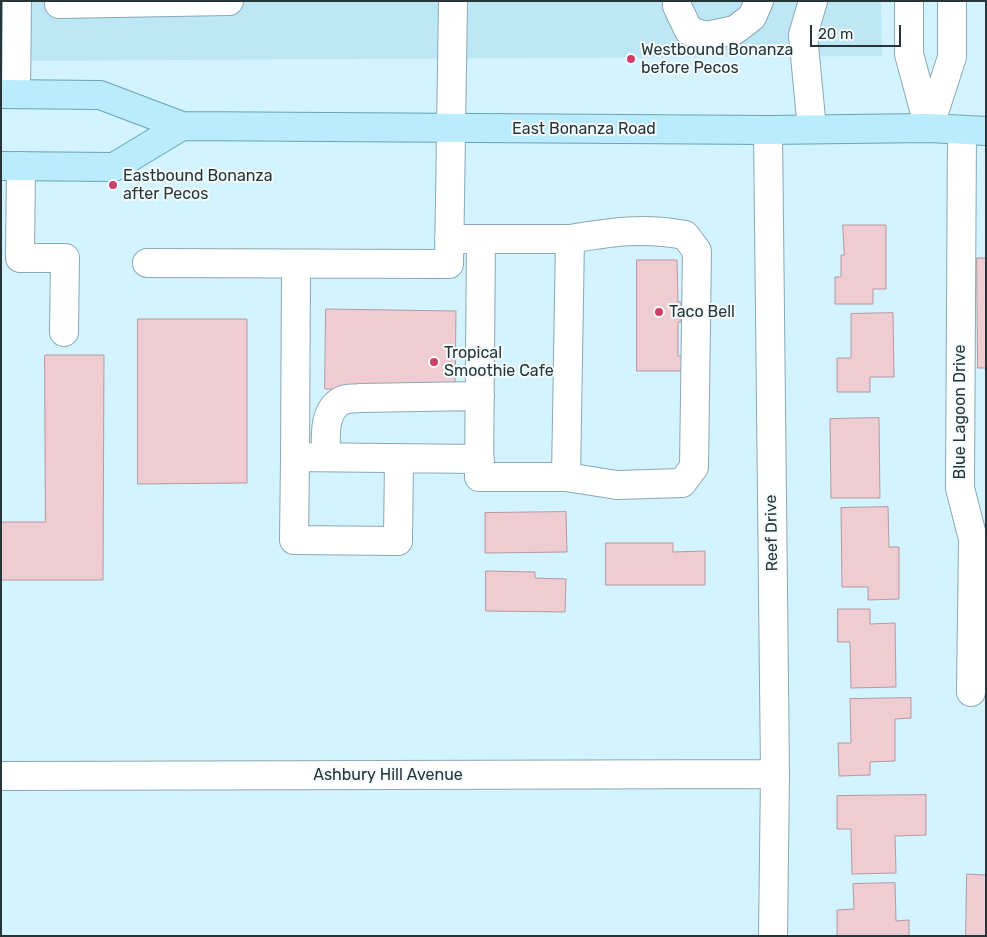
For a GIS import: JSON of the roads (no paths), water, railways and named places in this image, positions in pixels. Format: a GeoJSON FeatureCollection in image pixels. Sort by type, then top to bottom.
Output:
{"type":"FeatureCollection","features":[{"type":"Feature","properties":{"kind":"main road","name":"East Bonanza Road"},"geometry":{"type":"LineString","coordinates":[[9,94],[100,95],[182,126],[768,130],[929,128],[974,130]]}},
{"type":"Feature","properties":{"kind":"main road"},"geometry":{"type":"LineString","coordinates":[[11,166],[114,167],[182,126]]}},
{"type":"Feature","properties":{"kind":"street"},"geometry":{"type":"LineString","coordinates":[[9,94],[17,1]]}},
{"type":"Feature","properties":{"kind":"street"},"geometry":{"type":"LineString","coordinates":[[59,1],[59,4],[229,1]]}},
{"type":"Feature","properties":{"kind":"street"},"geometry":{"type":"LineString","coordinates":[[147,264],[449,264],[453,1]]}},
{"type":"Feature","properties":{"kind":"street"},"geometry":{"type":"LineString","coordinates":[[677,1],[677,6],[689,31],[706,36],[735,30],[752,17],[759,1]]}},
{"type":"Feature","properties":{"kind":"street"},"geometry":{"type":"LineString","coordinates":[[812,129],[803,35],[813,1]]}},
{"type":"Feature","properties":{"kind":"street"},"geometry":{"type":"LineString","coordinates":[[909,1],[909,54],[929,128]]}},
{"type":"Feature","properties":{"kind":"street"},"geometry":{"type":"LineString","coordinates":[[929,128],[952,57],[952,1]]}},
{"type":"Feature","properties":{"kind":"street","name":"Reef Drive"},"geometry":{"type":"LineString","coordinates":[[768,130],[775,774],[774,936]]}},
{"type":"Feature","properties":{"kind":"street","name":"Blue Lagoon Drive"},"geometry":{"type":"LineString","coordinates":[[971,692],[973,539],[960,488],[974,130]]}},
{"type":"Feature","properties":{"kind":"street"},"geometry":{"type":"LineString","coordinates":[[11,166],[11,258],[65,258],[64,332]]}},
{"type":"Feature","properties":{"kind":"street"},"geometry":{"type":"LineString","coordinates":[[450,239],[481,239],[570,239],[623,231],[662,230],[685,235],[697,251],[694,467],[682,483],[617,485],[566,477],[479,477],[481,239]]}},
{"type":"Feature","properties":{"kind":"street"},"geometry":{"type":"LineString","coordinates":[[566,477],[570,239]]}},
{"type":"Feature","properties":{"kind":"street"},"geometry":{"type":"LineString","coordinates":[[296,264],[294,540],[398,541],[399,458]]}},
{"type":"Feature","properties":{"kind":"street"},"geometry":{"type":"LineString","coordinates":[[326,457],[326,423],[332,410],[344,400],[359,398],[480,396]]}},
{"type":"Feature","properties":{"kind":"street"},"geometry":{"type":"LineString","coordinates":[[295,457],[480,459]]}},
{"type":"Feature","properties":{"kind":"street","name":"Ashbury Hill Avenue"},"geometry":{"type":"LineString","coordinates":[[1,776],[775,774]]}},
{"type":"Feature","properties":{"kind":"place","name":"Westbound Bonanza before Pecos"},"geometry":{"type":"Point","coordinates":[631,59]}},
{"type":"Feature","properties":{"kind":"place","name":"Eastbound Bonanza after Pecos"},"geometry":{"type":"Point","coordinates":[113,185]}},
{"type":"Feature","properties":{"kind":"place","name":"Taco Bell"},"geometry":{"type":"Point","coordinates":[659,312]}},
{"type":"Feature","properties":{"kind":"place","name":"Tropical Smoothie Cafe"},"geometry":{"type":"Point","coordinates":[434,362]}}]}
